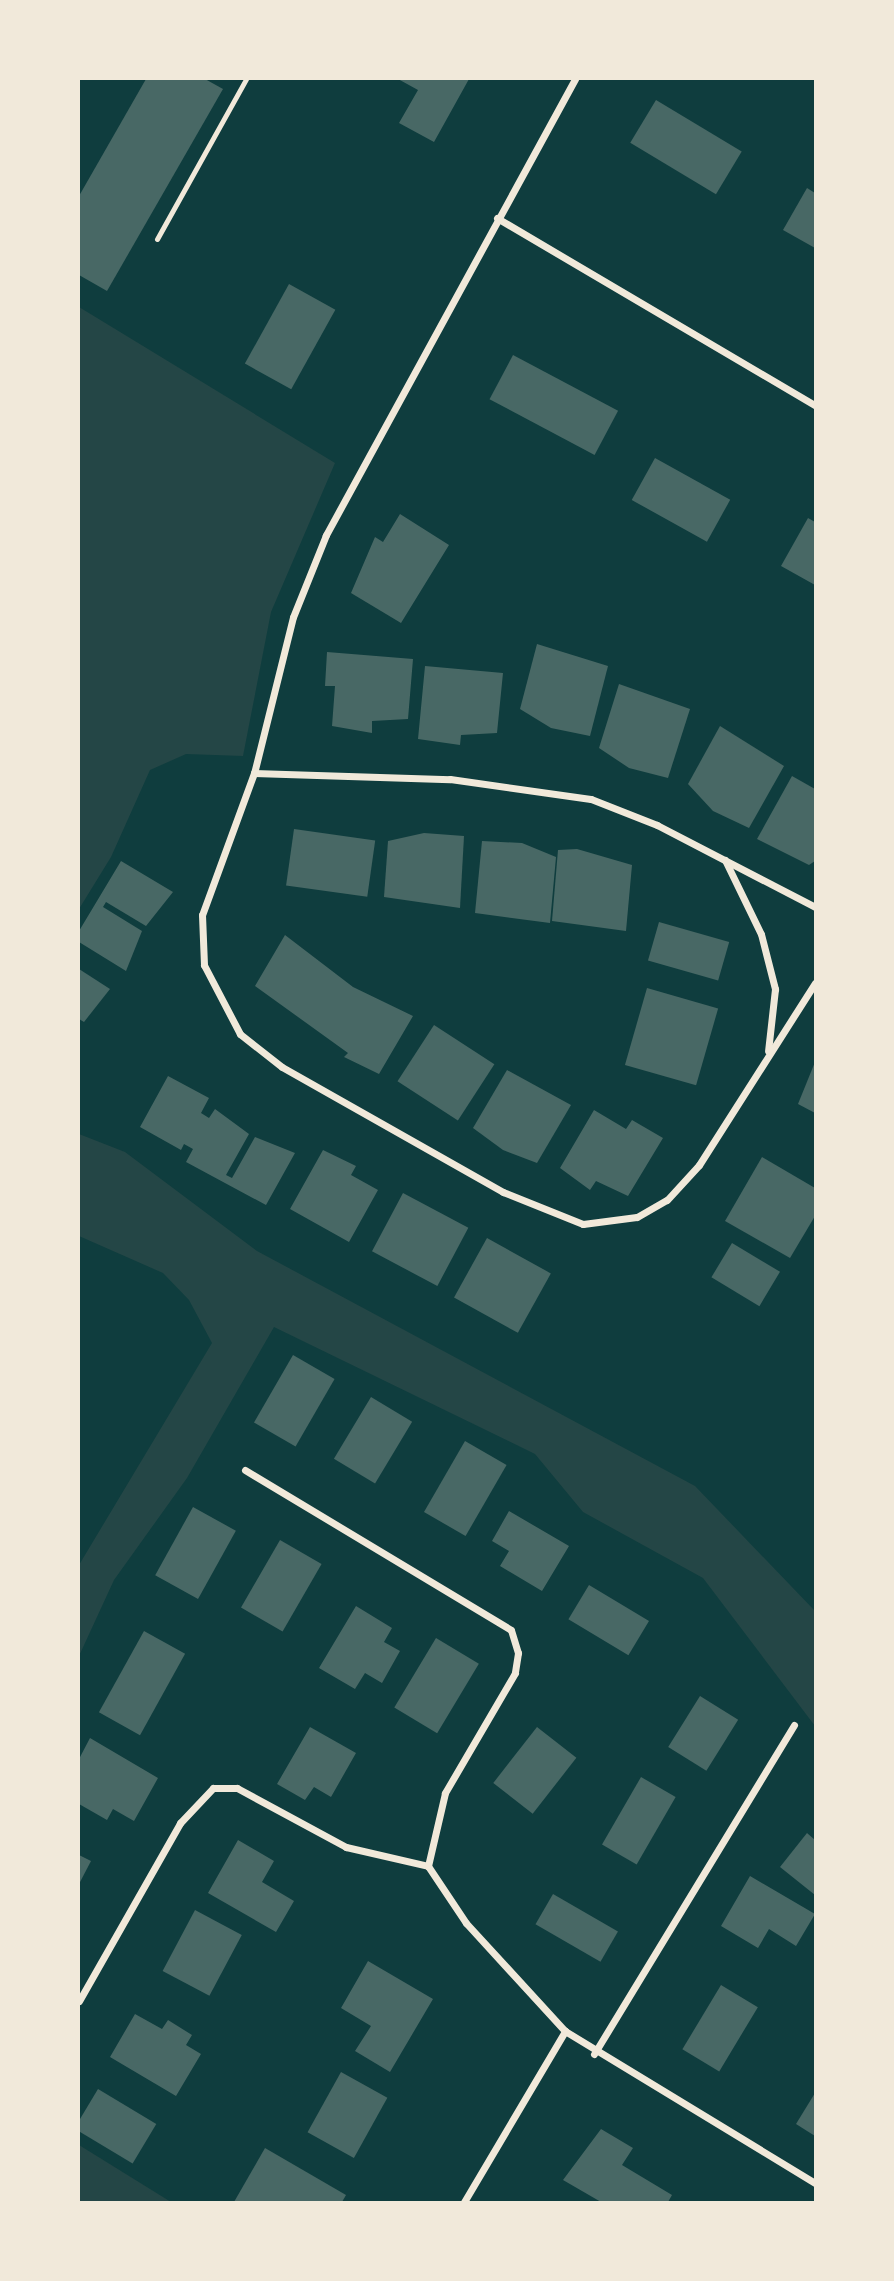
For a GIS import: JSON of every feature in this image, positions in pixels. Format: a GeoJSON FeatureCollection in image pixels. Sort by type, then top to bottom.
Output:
{"type":"FeatureCollection","features":[{"type":"Feature","properties":{"kind":"street"},"geometry":{"type":"LineString","coordinates":[[575,79],[326,535],[293,617],[254,773],[202,915],[204,965],[240,1034],[282,1067],[545,1213],[605,1222],[637,1217],[667,1200],[699,1165],[815,983]]}},
{"type":"Feature","properties":{"kind":"street"},"geometry":{"type":"LineString","coordinates":[[497,218],[815,405]]}},
{"type":"Feature","properties":{"kind":"street"},"geometry":{"type":"LineString","coordinates":[[254,773],[524,786],[591,799],[724,859],[815,907]]}},
{"type":"Feature","properties":{"kind":"street"},"geometry":{"type":"LineString","coordinates":[[724,859],[761,934],[775,989],[768,1053]]}},
{"type":"Feature","properties":{"kind":"street"},"geometry":{"type":"LineString","coordinates":[[245,1470],[510,1630],[518,1653],[515,1673],[445,1793],[428,1866]]}},
{"type":"Feature","properties":{"kind":"street"},"geometry":{"type":"LineString","coordinates":[[594,2054],[793,1725]]}},
{"type":"Feature","properties":{"kind":"street"},"geometry":{"type":"LineString","coordinates":[[79,2001],[180,1823],[213,1788],[237,1788],[346,1847],[428,1866],[466,1923],[565,2031],[594,2054],[815,2183]]}},
{"type":"Feature","properties":{"kind":"street"},"geometry":{"type":"LineString","coordinates":[[464,2202],[565,2031]]}},
{"type":"Feature","properties":{"kind":"lane"},"geometry":{"type":"LineString","coordinates":[[158,239],[246,79]]}},
{"type":"Feature","properties":{"kind":"shaded area"},"geometry":{"type":"Polygon","coordinates":[[[79,307],[335,463],[271,612],[243,756],[186,754],[150,770],[111,857],[79,909],[79,307]]]}},
{"type":"Feature","properties":{"kind":"shaded area"},"geometry":{"type":"Polygon","coordinates":[[[79,1134],[125,1152],[257,1251],[695,1486],[815,1611],[815,1726],[703,1578],[583,1512],[535,1454],[274,1327],[187,1478],[114,1580],[79,1656],[79,1565],[212,1343],[189,1300],[163,1273],[79,1236],[79,1134]]]}},
{"type":"Feature","properties":{"kind":"shaded area"},"geometry":{"type":"Polygon","coordinates":[[[79,2145],[171,2202],[79,2202],[79,2145]]]}},
{"type":"Feature","properties":{"kind":"building"},"geometry":{"type":"Polygon","coordinates":[[[146,79],[205,79],[223,89],[107,291],[79,275],[79,196],[146,79]]]}},
{"type":"Feature","properties":{"kind":"building"},"geometry":{"type":"Polygon","coordinates":[[[398,79],[469,79],[434,142],[399,123],[418,90],[398,79]]]}},
{"type":"Feature","properties":{"kind":"building"},"geometry":{"type":"Polygon","coordinates":[[[656,100],[742,152],[716,194],[630,143],[656,100]]]}},
{"type":"Feature","properties":{"kind":"building"},"geometry":{"type":"Polygon","coordinates":[[[807,188],[815,193],[815,248],[783,230],[807,188]]]}},
{"type":"Feature","properties":{"kind":"building"},"geometry":{"type":"Polygon","coordinates":[[[289,284],[335,310],[291,389],[245,364],[289,284]]]}},
{"type":"Feature","properties":{"kind":"building"},"geometry":{"type":"Polygon","coordinates":[[[513,355],[618,411],[595,455],[490,399],[513,355]]]}},
{"type":"Feature","properties":{"kind":"building"},"geometry":{"type":"Polygon","coordinates":[[[655,458],[730,500],[707,542],[632,500],[655,458]]]}},
{"type":"Feature","properties":{"kind":"building"},"geometry":{"type":"Polygon","coordinates":[[[400,514],[449,545],[401,623],[351,593],[375,537],[383,542],[400,514]]]}},
{"type":"Feature","properties":{"kind":"building"},"geometry":{"type":"Polygon","coordinates":[[[808,518],[815,522],[815,585],[781,566],[808,518]]]}},
{"type":"Feature","properties":{"kind":"building"},"geometry":{"type":"Polygon","coordinates":[[[537,644],[608,666],[590,736],[551,728],[520,709],[537,644]]]}},
{"type":"Feature","properties":{"kind":"building"},"geometry":{"type":"Polygon","coordinates":[[[327,652],[413,659],[408,719],[372,721],[372,733],[332,726],[335,686],[325,686],[327,652]]]}},
{"type":"Feature","properties":{"kind":"building"},"geometry":{"type":"Polygon","coordinates":[[[425,666],[503,673],[497,733],[461,735],[460,745],[418,739],[425,666]]]}},
{"type":"Feature","properties":{"kind":"building"},"geometry":{"type":"Polygon","coordinates":[[[619,684],[690,709],[668,778],[629,768],[599,748],[619,684]]]}},
{"type":"Feature","properties":{"kind":"building"},"geometry":{"type":"Polygon","coordinates":[[[720,726],[784,766],[749,828],[713,811],[688,784],[720,726]]]}},
{"type":"Feature","properties":{"kind":"building"},"geometry":{"type":"Polygon","coordinates":[[[792,776],[815,789],[815,861],[809,865],[757,839],[792,776]]]}},
{"type":"Feature","properties":{"kind":"building"},"geometry":{"type":"Polygon","coordinates":[[[294,829],[375,840],[367,897],[286,885],[294,829]]]}},
{"type":"Feature","properties":{"kind":"building"},"geometry":{"type":"Polygon","coordinates":[[[424,833],[464,836],[460,908],[384,897],[388,841],[424,833]]]}},
{"type":"Feature","properties":{"kind":"building"},"geometry":{"type":"Polygon","coordinates":[[[482,841],[522,843],[556,857],[550,923],[475,913],[482,841]]]}},
{"type":"Feature","properties":{"kind":"building"},"geometry":{"type":"Polygon","coordinates":[[[577,849],[632,865],[626,931],[552,921],[558,850],[577,849]]]}},
{"type":"Feature","properties":{"kind":"building"},"geometry":{"type":"Polygon","coordinates":[[[121,861],[173,892],[146,926],[106,902],[103,907],[142,931],[126,971],[79,942],[79,931],[121,861]]]}},
{"type":"Feature","properties":{"kind":"building"},"geometry":{"type":"Polygon","coordinates":[[[659,922],[729,942],[718,981],[648,960],[659,922]]]}},
{"type":"Feature","properties":{"kind":"building"},"geometry":{"type":"Polygon","coordinates":[[[285,935],[353,987],[413,1016],[379,1074],[344,1057],[348,1053],[255,986],[285,935]]]}},
{"type":"Feature","properties":{"kind":"building"},"geometry":{"type":"Polygon","coordinates":[[[79,969],[110,989],[84,1022],[79,1019],[79,969]]]}},
{"type":"Feature","properties":{"kind":"building"},"geometry":{"type":"Polygon","coordinates":[[[647,988],[718,1008],[696,1085],[625,1065],[647,988]]]}},
{"type":"Feature","properties":{"kind":"building"},"geometry":{"type":"Polygon","coordinates":[[[434,1025],[494,1064],[458,1120],[398,1081],[434,1025]]]}},
{"type":"Feature","properties":{"kind":"building"},"geometry":{"type":"Polygon","coordinates":[[[815,1062],[815,1113],[798,1104],[815,1062]]]}},
{"type":"Feature","properties":{"kind":"building"},"geometry":{"type":"Polygon","coordinates":[[[507,1070],[571,1105],[537,1163],[503,1150],[473,1128],[507,1070]]]}},
{"type":"Feature","properties":{"kind":"building"},"geometry":{"type":"Polygon","coordinates":[[[168,1076],[209,1098],[201,1113],[209,1118],[215,1109],[249,1134],[226,1175],[232,1178],[255,1137],[295,1153],[266,1205],[186,1162],[193,1149],[184,1144],[181,1150],[140,1127],[168,1076]]]}},
{"type":"Feature","properties":{"kind":"building"},"geometry":{"type":"Polygon","coordinates":[[[594,1110],[626,1129],[632,1120],[663,1138],[628,1196],[596,1181],[590,1190],[560,1168],[594,1110]]]}},
{"type":"Feature","properties":{"kind":"building"},"geometry":{"type":"Polygon","coordinates":[[[323,1150],[356,1166],[351,1175],[378,1190],[349,1242],[290,1209],[323,1150]]]}},
{"type":"Feature","properties":{"kind":"building"},"geometry":{"type":"Polygon","coordinates":[[[762,1157],[815,1188],[815,1216],[790,1258],[725,1221],[762,1157]]]}},
{"type":"Feature","properties":{"kind":"building"},"geometry":{"type":"Polygon","coordinates":[[[403,1193],[468,1228],[437,1286],[372,1251],[403,1193]]]}},
{"type":"Feature","properties":{"kind":"building"},"geometry":{"type":"Polygon","coordinates":[[[487,1238],[551,1273],[518,1333],[454,1297],[487,1238]]]}},
{"type":"Feature","properties":{"kind":"building"},"geometry":{"type":"Polygon","coordinates":[[[732,1243],[780,1272],[759,1306],[711,1277],[732,1243]]]}},
{"type":"Feature","properties":{"kind":"building"},"geometry":{"type":"Polygon","coordinates":[[[293,1355],[335,1379],[296,1447],[254,1423],[293,1355]]]}},
{"type":"Feature","properties":{"kind":"building"},"geometry":{"type":"Polygon","coordinates":[[[371,1397],[412,1422],[375,1483],[334,1459],[371,1397]]]}},
{"type":"Feature","properties":{"kind":"building"},"geometry":{"type":"Polygon","coordinates":[[[465,1441],[507,1465],[466,1536],[424,1512],[465,1441]]]}},
{"type":"Feature","properties":{"kind":"building"},"geometry":{"type":"Polygon","coordinates":[[[193,1507],[236,1531],[198,1599],[155,1575],[193,1507]]]}},
{"type":"Feature","properties":{"kind":"building"},"geometry":{"type":"Polygon","coordinates":[[[509,1511],[569,1546],[542,1591],[500,1566],[509,1551],[492,1541],[509,1511]]]}},
{"type":"Feature","properties":{"kind":"building"},"geometry":{"type":"Polygon","coordinates":[[[280,1540],[322,1564],[283,1632],[241,1608],[280,1540]]]}},
{"type":"Feature","properties":{"kind":"building"},"geometry":{"type":"Polygon","coordinates":[[[589,1585],[649,1621],[628,1655],[568,1619],[589,1585]]]}},
{"type":"Feature","properties":{"kind":"building"},"geometry":{"type":"Polygon","coordinates":[[[356,1606],[392,1628],[384,1642],[400,1651],[382,1683],[365,1673],[355,1689],[319,1668],[356,1606]]]}},
{"type":"Feature","properties":{"kind":"building"},"geometry":{"type":"Polygon","coordinates":[[[144,1631],[185,1654],[140,1735],[99,1712],[144,1631]]]}},
{"type":"Feature","properties":{"kind":"building"},"geometry":{"type":"Polygon","coordinates":[[[436,1638],[479,1664],[437,1733],[394,1707],[436,1638]]]}},
{"type":"Feature","properties":{"kind":"building"},"geometry":{"type":"Polygon","coordinates":[[[700,1696],[738,1720],[706,1771],[668,1747],[700,1696]]]}},
{"type":"Feature","properties":{"kind":"building"},"geometry":{"type":"Polygon","coordinates":[[[310,1727],[356,1753],[331,1797],[314,1787],[305,1800],[277,1784],[310,1727]]]}},
{"type":"Feature","properties":{"kind":"building"},"geometry":{"type":"Polygon","coordinates":[[[537,1727],[576,1758],[533,1814],[493,1783],[537,1727]]]}},
{"type":"Feature","properties":{"kind":"building"},"geometry":{"type":"Polygon","coordinates":[[[90,1738],[158,1778],[134,1821],[113,1809],[107,1820],[79,1804],[79,1759],[90,1738]]]}},
{"type":"Feature","properties":{"kind":"building"},"geometry":{"type":"Polygon","coordinates":[[[641,1777],[676,1797],[637,1865],[602,1845],[641,1777]]]}},
{"type":"Feature","properties":{"kind":"building"},"geometry":{"type":"Polygon","coordinates":[[[807,1833],[815,1840],[815,1895],[780,1867],[807,1833]]]}},
{"type":"Feature","properties":{"kind":"building"},"geometry":{"type":"Polygon","coordinates":[[[238,1840],[274,1861],[262,1882],[294,1901],[276,1932],[208,1893],[238,1840]]]}},
{"type":"Feature","properties":{"kind":"building"},"geometry":{"type":"Polygon","coordinates":[[[79,1855],[91,1861],[79,1884],[79,1855]]]}},
{"type":"Feature","properties":{"kind":"building"},"geometry":{"type":"Polygon","coordinates":[[[750,1876],[815,1914],[796,1946],[769,1929],[758,1948],[721,1926],[750,1876]]]}},
{"type":"Feature","properties":{"kind":"building"},"geometry":{"type":"Polygon","coordinates":[[[553,1894],[618,1932],[600,1962],[536,1924],[553,1894]]]}},
{"type":"Feature","properties":{"kind":"building"},"geometry":{"type":"Polygon","coordinates":[[[195,1910],[242,1935],[209,1996],[163,1971],[195,1910]]]}},
{"type":"Feature","properties":{"kind":"building"},"geometry":{"type":"Polygon","coordinates":[[[368,1961],[433,1999],[390,2072],[355,2051],[371,2026],[341,2008],[368,1961]]]}},
{"type":"Feature","properties":{"kind":"building"},"geometry":{"type":"Polygon","coordinates":[[[721,1985],[758,2007],[719,2071],[682,2049],[721,1985]]]}},
{"type":"Feature","properties":{"kind":"building"},"geometry":{"type":"Polygon","coordinates":[[[135,2014],[162,2029],[168,2020],[192,2035],[186,2045],[201,2054],[176,2096],[110,2057],[135,2014]]]}},
{"type":"Feature","properties":{"kind":"building"},"geometry":{"type":"Polygon","coordinates":[[[341,2072],[387,2098],[354,2158],[308,2132],[341,2072]]]}},
{"type":"Feature","properties":{"kind":"building"},"geometry":{"type":"Polygon","coordinates":[[[98,2089],[156,2124],[133,2163],[79,2131],[79,2121],[98,2089]]]}},
{"type":"Feature","properties":{"kind":"building"},"geometry":{"type":"Polygon","coordinates":[[[815,2093],[815,2136],[796,2124],[815,2093]]]}},
{"type":"Feature","properties":{"kind":"building"},"geometry":{"type":"Polygon","coordinates":[[[601,2129],[633,2148],[622,2165],[672,2195],[668,2202],[601,2202],[563,2180],[601,2129]]]}},
{"type":"Feature","properties":{"kind":"building"},"geometry":{"type":"Polygon","coordinates":[[[265,2148],[346,2195],[342,2202],[234,2202],[265,2148]]]}}]}
